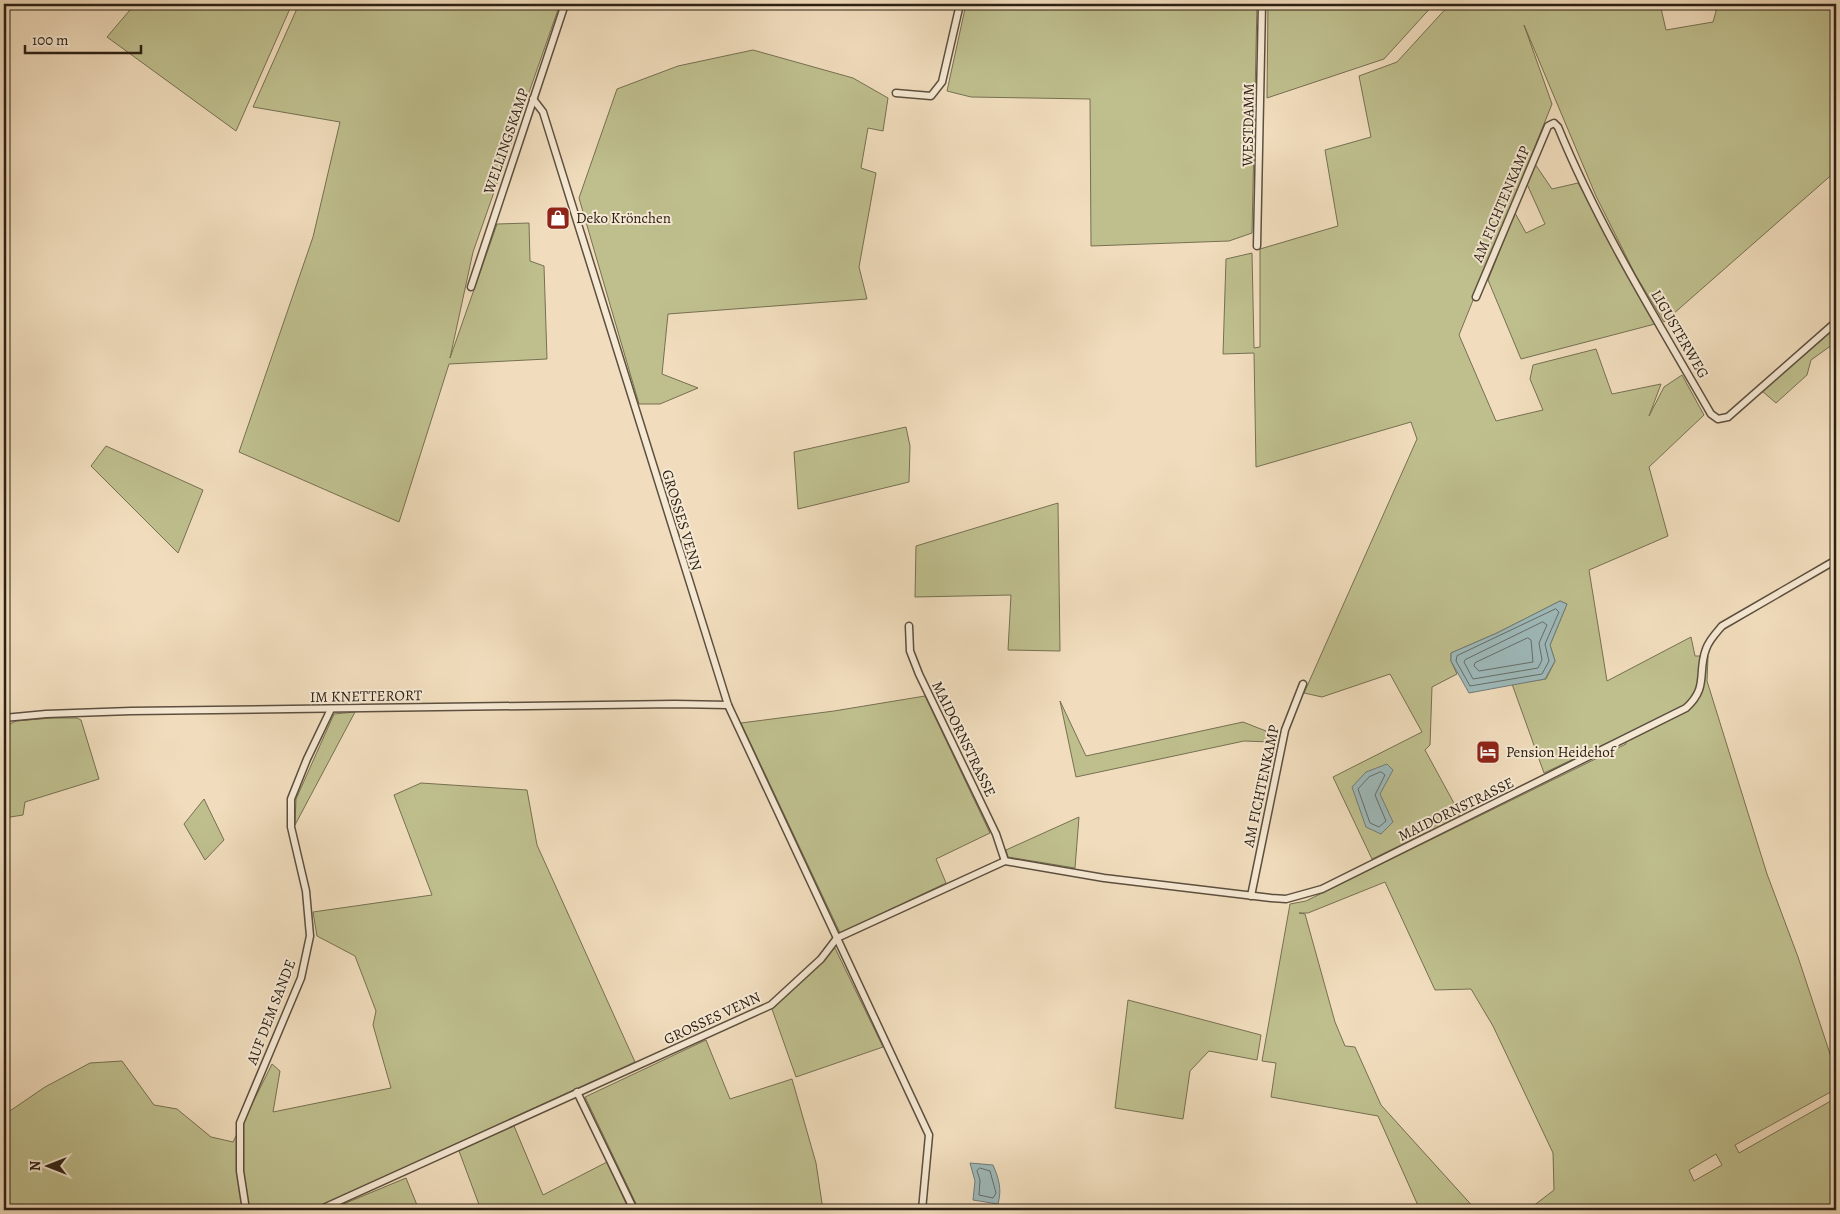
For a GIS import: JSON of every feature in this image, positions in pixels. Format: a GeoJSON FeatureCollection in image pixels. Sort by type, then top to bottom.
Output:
{"type":"FeatureCollection","features":[{"type":"Feature","properties":{"kind":"street","name":"WELLINGSKAMP"},"geometry":{"type":"LineString","coordinates":[[471,287],[565,4]]}},
{"type":"Feature","properties":{"kind":"street"},"geometry":{"type":"LineString","coordinates":[[896,93],[931,96],[942,82],[960,4]]}},
{"type":"Feature","properties":{"kind":"street","name":"WESTDAMM"},"geometry":{"type":"LineString","coordinates":[[1257,246],[1262,4]]}},
{"type":"Feature","properties":{"kind":"street","name":"GROSSES VENN"},"geometry":{"type":"LineString","coordinates":[[533,99],[543,112],[728,705],[930,1135],[922,1210]]}},
{"type":"Feature","properties":{"kind":"street","name":"AM FICHTENKAMP"},"geometry":{"type":"LineString","coordinates":[[1476,298],[1548,126],[1554,123]]}},
{"type":"Feature","properties":{"kind":"street","name":"LIGUSTERWEG"},"geometry":{"type":"LineString","coordinates":[[1554,123],[1558,127],[1575,168],[1607,232],[1711,414],[1718,419],[1728,417],[1836,322]]}},
{"type":"Feature","properties":{"kind":"street","name":"MAIDORNSTRASSE"},"geometry":{"type":"LineString","coordinates":[[909,626],[910,651],[919,674],[996,834],[1005,861],[1104,878],[1286,899],[1322,889],[1686,708],[1700,691],[1705,651],[1711,638],[1722,626],[1836,560]]}},
{"type":"Feature","properties":{"kind":"street","name":"AM FICHTENKAMP"},"geometry":{"type":"LineString","coordinates":[[1251,896],[1285,730],[1303,684]]}},
{"type":"Feature","properties":{"kind":"street","name":"IM KNETTERORT"},"geometry":{"type":"LineString","coordinates":[[4,718],[121,711],[675,704],[728,705]]}},
{"type":"Feature","properties":{"kind":"street","name":"AUF DEM SANDE"},"geometry":{"type":"LineString","coordinates":[[246,1210],[240,1171],[240,1124],[300,978],[310,936],[306,891],[291,827],[291,800],[307,759],[331,709]]}},
{"type":"Feature","properties":{"kind":"street"},"geometry":{"type":"LineString","coordinates":[[837,938],[1005,861]]}},
{"type":"Feature","properties":{"kind":"street","name":"GROSSES VENN"},"geometry":{"type":"LineString","coordinates":[[319,1210],[772,1005],[822,959],[837,938]]}},
{"type":"Feature","properties":{"kind":"street"},"geometry":{"type":"LineString","coordinates":[[577,1092],[634,1210]]}},
{"type":"Feature","properties":{"kind":"green space"},"geometry":{"type":"Polygon","coordinates":[[[135,4],[292,4],[236,131],[107,37],[135,4]]]}},
{"type":"Feature","properties":{"kind":"green space"},"geometry":{"type":"Polygon","coordinates":[[[299,4],[560,4],[473,252],[450,358],[497,224],[529,223],[530,261],[544,266],[547,359],[449,364],[399,522],[239,452],[313,237],[340,122],[253,107],[299,4]]]}},
{"type":"Feature","properties":{"kind":"green space"},"geometry":{"type":"Polygon","coordinates":[[[966,4],[1257,4],[1252,233],[1229,241],[1091,246],[1090,99],[971,97],[947,91],[966,4]]]}},
{"type":"Feature","properties":{"kind":"green space"},"geometry":{"type":"Polygon","coordinates":[[[1268,4],[1434,4],[1384,59],[1267,98],[1268,4]]]}},
{"type":"Feature","properties":{"kind":"green space"},"geometry":{"type":"Polygon","coordinates":[[[1450,4],[1660,4],[1666,30],[1713,22],[1718,4],[1836,4],[1836,171],[1664,322],[1635,274],[1596,196],[1524,25],[1552,104],[1459,335],[1496,421],[1543,410],[1530,379],[1533,365],[1596,349],[1612,394],[1661,384],[1649,416],[1664,387],[1682,375],[1704,415],[1649,467],[1668,536],[1589,570],[1607,681],[1691,637],[1695,656],[1708,656],[1707,681],[1767,874],[1798,957],[1836,1072],[1836,1089],[1735,1145],[1739,1153],[1836,1098],[1836,1210],[1528,1210],[1554,1190],[1553,1153],[1493,1026],[1471,989],[1435,990],[1385,882],[1308,913],[1299,913],[1305,914],[1335,1022],[1345,1046],[1355,1047],[1381,1105],[1476,1210],[1420,1210],[1378,1116],[1271,1097],[1276,1063],[1262,1061],[1290,904],[1306,901],[1626,744],[1624,735],[1544,773],[1512,684],[1546,679],[1555,661],[1550,645],[1567,604],[1560,601],[1497,633],[1451,653],[1451,661],[1457,674],[1432,687],[1430,745],[1425,750],[1461,816],[1372,859],[1333,777],[1422,732],[1390,674],[1322,697],[1304,693],[1417,439],[1411,422],[1256,467],[1254,353],[1223,354],[1226,259],[1252,253],[1254,348],[1260,347],[1260,249],[1338,226],[1325,150],[1371,137],[1359,76],[1397,62],[1450,4]],[[1716,1154],[1689,1170],[1694,1181],[1722,1165],[1716,1154]]]}},
{"type":"Feature","properties":{"kind":"green space"},"geometry":{"type":"Polygon","coordinates":[[[753,50],[853,78],[888,98],[883,131],[868,128],[861,168],[876,173],[859,267],[867,299],[668,314],[662,374],[698,388],[660,404],[639,404],[579,198],[617,89],[678,66],[753,50]]]}},
{"type":"Feature","properties":{"kind":"green space"},"geometry":{"type":"Polygon","coordinates":[[[1535,164],[1552,189],[1578,183],[1657,321],[1655,324],[1521,359],[1488,280],[1515,213],[1526,233],[1545,224],[1526,182],[1535,164]]]}},
{"type":"Feature","properties":{"kind":"green space"},"geometry":{"type":"Polygon","coordinates":[[[1836,326],[1836,342],[1811,360],[1807,375],[1776,403],[1762,391],[1836,326]]]}},
{"type":"Feature","properties":{"kind":"green space"},"geometry":{"type":"Polygon","coordinates":[[[906,427],[910,446],[909,482],[798,509],[794,452],[906,427]]]}},
{"type":"Feature","properties":{"kind":"green space"},"geometry":{"type":"Polygon","coordinates":[[[106,446],[203,490],[178,553],[91,466],[106,446]]]}},
{"type":"Feature","properties":{"kind":"green space"},"geometry":{"type":"Polygon","coordinates":[[[1058,503],[1060,651],[1008,650],[1011,595],[915,597],[916,546],[1058,503]]]}},
{"type":"Feature","properties":{"kind":"green space"},"geometry":{"type":"Polygon","coordinates":[[[925,696],[990,833],[936,859],[946,883],[840,933],[741,723],[834,711],[925,696]]]}},
{"type":"Feature","properties":{"kind":"green space"},"geometry":{"type":"Polygon","coordinates":[[[1060,701],[1086,756],[1243,722],[1271,733],[1270,742],[1244,741],[1076,777],[1060,701]]]}},
{"type":"Feature","properties":{"kind":"green space"},"geometry":{"type":"Polygon","coordinates":[[[355,712],[295,825],[296,799],[334,714],[355,712]]]}},
{"type":"Feature","properties":{"kind":"green space"},"geometry":{"type":"Polygon","coordinates":[[[77,718],[81,720],[99,779],[25,802],[23,815],[4,818],[4,723],[6,726],[16,721],[77,718]]]}},
{"type":"Feature","properties":{"kind":"green space"},"geometry":{"type":"Polygon","coordinates":[[[421,783],[527,790],[537,845],[635,1062],[429,1156],[321,1210],[4,1210],[4,1115],[45,1087],[90,1063],[122,1061],[154,1105],[177,1109],[211,1137],[233,1142],[272,1064],[280,1071],[273,1112],[391,1088],[373,1025],[376,1011],[355,956],[317,936],[313,912],[432,895],[394,795],[421,783]]]}},
{"type":"Feature","properties":{"kind":"green space"},"geometry":{"type":"Polygon","coordinates":[[[204,799],[224,840],[205,860],[184,824],[204,799]]]}},
{"type":"Feature","properties":{"kind":"green space"},"geometry":{"type":"Polygon","coordinates":[[[1079,817],[1075,868],[1008,857],[1006,850],[1079,817]]]}},
{"type":"Feature","properties":{"kind":"green space"},"geometry":{"type":"Polygon","coordinates":[[[835,948],[883,1047],[796,1077],[772,1009],[835,948]]]}},
{"type":"Feature","properties":{"kind":"green space"},"geometry":{"type":"Polygon","coordinates":[[[1128,1000],[1261,1035],[1257,1060],[1209,1051],[1190,1071],[1183,1119],[1115,1108],[1128,1000]]]}},
{"type":"Feature","properties":{"kind":"green space"},"geometry":{"type":"Polygon","coordinates":[[[706,1040],[730,1099],[792,1079],[816,1163],[823,1210],[639,1210],[585,1097],[706,1040]]]}},
{"type":"Feature","properties":{"kind":"green space"},"geometry":{"type":"Polygon","coordinates":[[[514,1126],[543,1195],[607,1162],[629,1210],[481,1210],[459,1151],[514,1126]]]}},
{"type":"Feature","properties":{"kind":"green space"},"geometry":{"type":"Polygon","coordinates":[[[406,1178],[419,1210],[329,1210],[406,1178]]]}},
{"type":"Feature","properties":{"kind":"water"},"geometry":{"type":"Polygon","coordinates":[[[1560,601],[1567,604],[1550,645],[1555,661],[1545,679],[1469,693],[1451,661],[1451,653],[1497,633],[1560,601]]]}},
{"type":"Feature","properties":{"kind":"water"},"geometry":{"type":"Polygon","coordinates":[[[1387,764],[1393,770],[1380,794],[1393,822],[1381,834],[1366,827],[1352,787],[1366,772],[1387,764]]]}},
{"type":"Feature","properties":{"kind":"water"},"geometry":{"type":"Polygon","coordinates":[[[970,1163],[993,1165],[999,1184],[998,1204],[973,1200],[975,1181],[970,1163]]]}},
{"type":"Feature","properties":{"kind":"place","name":"Deko Krönchen"},"geometry":{"type":"Point","coordinates":[558,218]}},
{"type":"Feature","properties":{"kind":"place","name":"Pension Heidehof"},"geometry":{"type":"Point","coordinates":[1488,752]}}]}
